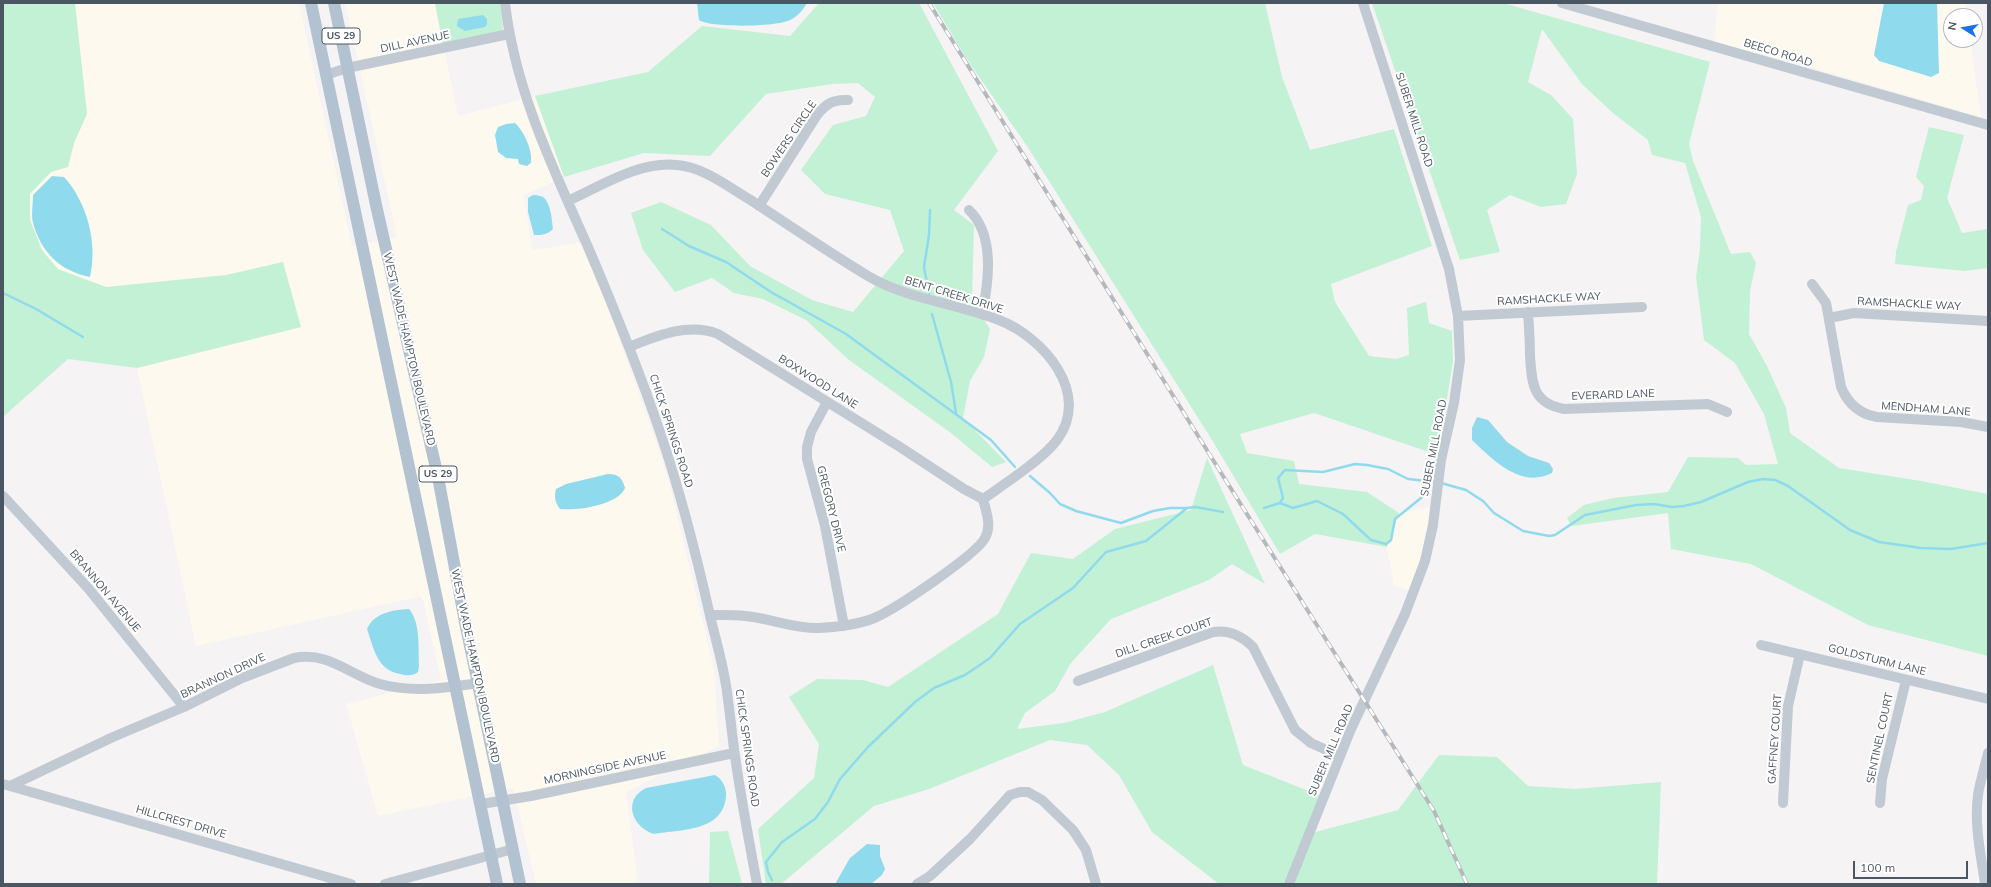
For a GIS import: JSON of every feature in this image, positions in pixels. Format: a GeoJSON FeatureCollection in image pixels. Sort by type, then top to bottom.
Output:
{"type":"FeatureCollection","features":[{"type":"Feature","properties":{"kind":"main road","name":"WEST WADE HAMPTON BOULEVARD"},"geometry":{"type":"LineString","coordinates":[[311,3],[497,884]]}},
{"type":"Feature","properties":{"kind":"main road","name":"WEST WADE HAMPTON BOULEVARD"},"geometry":{"type":"LineString","coordinates":[[334,3],[376,205],[438,477],[478,683],[520,884]]}},
{"type":"Feature","properties":{"kind":"street","name":"CHICK SPRINGS ROAD"},"geometry":{"type":"LineString","coordinates":[[505,3],[509,34],[530,110],[607,290],[629,347],[661,433],[698,560],[727,690],[734,753],[757,884]]}},
{"type":"Feature","properties":{"kind":"street","name":"SUBER MILL ROAD"},"geometry":{"type":"LineString","coordinates":[[1289,884],[1340,756],[1391,645],[1418,579],[1428,550],[1439,476],[1458,381],[1460,336],[1454,288],[1439,235],[1364,3]]}},
{"type":"Feature","properties":{"kind":"street","name":"BEECO ROAD"},"geometry":{"type":"LineString","coordinates":[[1562,3],[1988,125]]}},
{"type":"Feature","properties":{"kind":"street","name":"DILL AVENUE"},"geometry":{"type":"LineString","coordinates":[[326,75],[348,68],[509,34]]}},
{"type":"Feature","properties":{"kind":"street","name":"BOWERS CIRCLE"},"geometry":{"type":"LineString","coordinates":[[759,206],[817,115],[831,101],[848,100]]}},
{"type":"Feature","properties":{"kind":"street","name":"BENT CREEK DRIVE"},"geometry":{"type":"LineString","coordinates":[[568,201],[627,174],[652,166],[670,164],[686,166],[700,171],[759,206],[884,284],[917,297],[982,314],[1016,328],[1041,347],[1062,378],[1067,392],[1068,405],[1064,428],[1052,446],[983,499]]}},
{"type":"Feature","properties":{"kind":"street"},"geometry":{"type":"LineString","coordinates":[[969,210],[980,223],[987,255],[986,288],[982,314]]}},
{"type":"Feature","properties":{"kind":"street","name":"MENDHAM LANE"},"geometry":{"type":"LineString","coordinates":[[1812,284],[1826,303],[1841,387],[1848,400],[1857,409],[1867,415],[1877,417],[1961,422],[1988,427]]}},
{"type":"Feature","properties":{"kind":"street","name":"RAMSHACKLE WAY"},"geometry":{"type":"LineString","coordinates":[[1458,316],[1642,307]]}},
{"type":"Feature","properties":{"kind":"street","name":"EVERARD LANE"},"geometry":{"type":"LineString","coordinates":[[1528,312],[1533,383],[1541,398],[1551,406],[1564,409],[1708,404],[1727,412]]}},
{"type":"Feature","properties":{"kind":"street","name":"RAMSHACKLE WAY"},"geometry":{"type":"LineString","coordinates":[[1829,318],[1854,312],[1988,321]]}},
{"type":"Feature","properties":{"kind":"street","name":"BOXWOOD LANE"},"geometry":{"type":"LineString","coordinates":[[629,347],[679,331],[697,329],[710,330],[727,339],[964,489],[983,499]]}},
{"type":"Feature","properties":{"kind":"street","name":"GREGORY DRIVE"},"geometry":{"type":"LineString","coordinates":[[827,402],[811,432],[807,447],[807,459],[824,526],[844,626]]}},
{"type":"Feature","properties":{"kind":"street","name":"BRANNON AVENUE"},"geometry":{"type":"LineString","coordinates":[[3,496],[88,588],[184,707]]}},
{"type":"Feature","properties":{"kind":"street"},"geometry":{"type":"LineString","coordinates":[[710,615],[752,616],[812,628],[844,626],[867,621],[919,590],[976,549],[987,533],[988,519],[983,499]]}},
{"type":"Feature","properties":{"kind":"street","name":"DILL CREEK COURT"},"geometry":{"type":"LineString","coordinates":[[1078,681],[1213,632],[1228,632],[1242,638],[1253,647],[1288,719],[1298,733],[1311,743],[1340,756]]}},
{"type":"Feature","properties":{"kind":"street","name":"GOLDSTURM LANE"},"geometry":{"type":"LineString","coordinates":[[1761,645],[1988,699]]}},
{"type":"Feature","properties":{"kind":"street","name":"GAFFNEY COURT"},"geometry":{"type":"LineString","coordinates":[[1783,803],[1788,706],[1800,654]]}},
{"type":"Feature","properties":{"kind":"street","name":"BRANNON DRIVE"},"geometry":{"type":"LineString","coordinates":[[6,785],[184,707],[242,678],[294,658],[304,656],[326,659],[362,677],[387,686],[432,689],[478,683]]}},
{"type":"Feature","properties":{"kind":"street","name":"SENTINEL COURT"},"geometry":{"type":"LineString","coordinates":[[1880,803],[1884,772],[1906,680]]}},
{"type":"Feature","properties":{"kind":"street","name":"MORNINGSIDE AVENUE"},"geometry":{"type":"LineString","coordinates":[[480,804],[734,753]]}},
{"type":"Feature","properties":{"kind":"street"},"geometry":{"type":"LineString","coordinates":[[1985,884],[1978,836],[1977,808],[1978,795],[1988,753]]}},
{"type":"Feature","properties":{"kind":"street","name":"HILLCREST DRIVE"},"geometry":{"type":"LineString","coordinates":[[6,785],[352,884]]}},
{"type":"Feature","properties":{"kind":"street"},"geometry":{"type":"LineString","coordinates":[[917,884],[933,880],[989,820],[1010,795],[1024,792],[1028,792],[1042,800],[1074,830],[1086,850],[1096,884]]}},
{"type":"Feature","properties":{"kind":"street"},"geometry":{"type":"LineString","coordinates":[[385,884],[513,849]]}},
{"type":"Feature","properties":{"kind":"shaded area"},"geometry":{"type":"Polygon","coordinates":[[[75,3],[299,3],[352,246],[397,237],[345,3],[435,3],[458,116],[535,96],[564,177],[524,195],[532,250],[584,242],[650,424],[670,486],[714,669],[719,746],[626,792],[638,881],[629,884],[536,884],[513,788],[378,816],[346,704],[441,680],[422,596],[196,646],[137,368],[301,327],[283,262],[226,275],[106,287],[58,270],[42,250],[30,220],[30,193],[51,172],[68,167],[74,143],[87,114],[75,3]]]}},
{"type":"Feature","properties":{"kind":"shaded area"},"geometry":{"type":"Polygon","coordinates":[[[1718,3],[1965,3],[1966,8],[1943,8],[1943,48],[1971,48],[1981,117],[1800,64],[1714,42],[1718,3]]]}},
{"type":"Feature","properties":{"kind":"shaded area"},"geometry":{"type":"Polygon","coordinates":[[[1432,507],[1427,541],[1410,591],[1394,586],[1387,547],[1399,513],[1432,507]]]}},
{"type":"Feature","properties":{"kind":"green space"},"geometry":{"type":"Polygon","coordinates":[[[3,3],[75,3],[87,114],[74,143],[68,167],[51,172],[30,194],[30,220],[42,250],[58,269],[106,287],[226,275],[283,262],[301,327],[137,368],[68,359],[3,417],[3,3]]]}},
{"type":"Feature","properties":{"kind":"green space"},"geometry":{"type":"Polygon","coordinates":[[[435,3],[500,3],[504,39],[444,51],[435,3]]]}},
{"type":"Feature","properties":{"kind":"green space"},"geometry":{"type":"Polygon","coordinates":[[[819,3],[919,3],[998,151],[954,210],[974,225],[972,302],[990,329],[984,357],[970,381],[963,418],[1006,462],[992,467],[951,433],[849,360],[806,320],[763,299],[734,293],[712,278],[675,292],[643,250],[631,213],[661,202],[711,225],[750,266],[812,300],[853,312],[904,251],[890,210],[825,194],[801,170],[833,125],[866,116],[875,97],[858,83],[832,84],[766,94],[710,156],[644,153],[564,177],[535,96],[648,72],[702,26],[790,36],[819,3]]]}},
{"type":"Feature","properties":{"kind":"green space"},"geometry":{"type":"Polygon","coordinates":[[[933,3],[1265,3],[1282,77],[1310,150],[1394,129],[1432,246],[1331,284],[1335,302],[1369,356],[1396,359],[1409,355],[1407,308],[1426,302],[1429,323],[1452,331],[1453,361],[1438,455],[1314,413],[1240,434],[1247,453],[1294,461],[1299,484],[1367,492],[1399,513],[1387,547],[1315,534],[1280,554],[1212,440],[1027,146],[966,58],[933,3]]]}},
{"type":"Feature","properties":{"kind":"green space"},"geometry":{"type":"Polygon","coordinates":[[[1372,3],[1503,3],[1710,62],[1689,144],[1693,161],[1731,254],[1750,252],[1756,263],[1750,291],[1749,334],[1767,366],[1786,408],[1790,433],[1839,468],[1921,481],[1988,494],[1988,656],[1868,625],[1751,564],[1671,549],[1668,513],[1572,526],[1567,518],[1584,505],[1613,498],[1668,492],[1688,457],[1738,458],[1746,465],[1778,464],[1764,414],[1735,363],[1704,340],[1696,277],[1700,249],[1701,217],[1685,163],[1652,155],[1648,140],[1613,113],[1582,84],[1542,29],[1528,82],[1551,95],[1573,119],[1577,174],[1566,204],[1541,207],[1510,195],[1487,210],[1500,252],[1460,260],[1372,3]]]}},
{"type":"Feature","properties":{"kind":"green space"},"geometry":{"type":"Polygon","coordinates":[[[1929,127],[1964,135],[1947,198],[1962,233],[1988,229],[1988,268],[1964,271],[1895,264],[1896,252],[1908,205],[1921,200],[1924,186],[1916,177],[1929,127]]]}},
{"type":"Feature","properties":{"kind":"green space"},"geometry":{"type":"Polygon","coordinates":[[[1207,458],[1265,584],[1232,564],[1209,580],[1111,619],[1071,663],[1055,691],[1025,713],[1017,729],[1064,723],[1105,712],[1213,665],[1243,765],[1324,797],[1312,833],[1398,810],[1439,755],[1497,757],[1528,786],[1575,789],[1661,782],[1657,884],[1219,884],[1152,832],[1119,775],[1087,745],[1050,740],[929,789],[874,806],[781,884],[766,884],[758,829],[814,778],[819,744],[789,697],[817,679],[863,680],[888,687],[998,614],[1031,553],[1073,559],[1115,529],[1191,510],[1207,458]]]}},
{"type":"Feature","properties":{"kind":"green space"},"geometry":{"type":"Polygon","coordinates":[[[728,831],[742,884],[709,884],[710,832],[728,831]]]}},
{"type":"Feature","properties":{"kind":"water"},"geometry":{"type":"Polygon","coordinates":[[[697,3],[807,3],[800,13],[790,20],[772,24],[744,26],[706,23],[699,20],[697,3]]]}},
{"type":"Feature","properties":{"kind":"water"},"geometry":{"type":"Polygon","coordinates":[[[1884,3],[1937,3],[1939,73],[1931,77],[1879,61],[1874,55],[1884,3]]]}},
{"type":"Feature","properties":{"kind":"water"},"geometry":{"type":"Polygon","coordinates":[[[483,15],[487,19],[487,25],[485,27],[465,31],[457,26],[458,19],[483,15]]]}},
{"type":"Feature","properties":{"kind":"water"},"geometry":{"type":"Polygon","coordinates":[[[515,123],[522,131],[531,153],[531,163],[527,166],[519,164],[518,159],[506,158],[498,152],[495,135],[498,127],[515,123]]]}},
{"type":"Feature","properties":{"kind":"water"},"geometry":{"type":"Polygon","coordinates":[[[52,176],[64,177],[72,187],[79,198],[89,224],[93,251],[90,277],[70,270],[53,259],[41,243],[33,223],[33,195],[52,176]]]}},
{"type":"Feature","properties":{"kind":"water"},"geometry":{"type":"Polygon","coordinates":[[[533,195],[543,197],[548,203],[552,217],[553,229],[546,234],[534,235],[528,212],[528,198],[533,195]]]}},
{"type":"Feature","properties":{"kind":"water"},"geometry":{"type":"Polygon","coordinates":[[[1477,417],[1488,420],[1507,442],[1528,456],[1549,463],[1553,469],[1552,473],[1541,477],[1529,477],[1519,475],[1498,463],[1472,440],[1472,428],[1477,417]]]}},
{"type":"Feature","properties":{"kind":"water"},"geometry":{"type":"Polygon","coordinates":[[[608,474],[620,477],[625,488],[621,494],[606,503],[596,506],[576,509],[560,509],[555,499],[556,489],[566,484],[608,474]]]}},
{"type":"Feature","properties":{"kind":"water"},"geometry":{"type":"Polygon","coordinates":[[[409,609],[413,615],[417,629],[419,666],[418,672],[412,675],[403,675],[392,672],[381,663],[374,651],[367,629],[374,619],[384,613],[409,609]]]}},
{"type":"Feature","properties":{"kind":"water"},"geometry":{"type":"Polygon","coordinates":[[[715,775],[724,784],[726,796],[723,808],[709,823],[699,827],[654,834],[646,831],[635,820],[632,806],[634,799],[646,788],[715,775]]]}},
{"type":"Feature","properties":{"kind":"water"},"geometry":{"type":"Polygon","coordinates":[[[867,844],[880,845],[880,856],[885,869],[882,875],[871,884],[835,884],[850,858],[867,844]]]}},
{"type":"Feature","properties":{"kind":"waterway"},"geometry":{"type":"LineString","coordinates":[[929,294],[924,267],[929,235],[930,210]]}},
{"type":"Feature","properties":{"kind":"waterway"},"geometry":{"type":"LineString","coordinates":[[662,229],[689,246],[726,262],[771,292],[846,334],[991,440],[1015,467]]}},
{"type":"Feature","properties":{"kind":"waterway"},"geometry":{"type":"LineString","coordinates":[[3,293],[36,309],[83,337]]}},
{"type":"Feature","properties":{"kind":"waterway"},"geometry":{"type":"LineString","coordinates":[[932,314],[951,382],[956,413]]}},
{"type":"Feature","properties":{"kind":"waterway"},"geometry":{"type":"LineString","coordinates":[[1264,508],[1280,503],[1283,498],[1278,478],[1285,470],[1323,472],[1355,464],[1388,469],[1408,479],[1436,482]]}},
{"type":"Feature","properties":{"kind":"waterway"},"geometry":{"type":"LineString","coordinates":[[1030,476],[1050,493],[1060,504],[1076,511],[1121,523],[1153,511],[1170,508],[1187,508]]}},
{"type":"Feature","properties":{"kind":"waterway"},"geometry":{"type":"LineString","coordinates":[[1441,483],[1466,490],[1483,501],[1494,513],[1523,531],[1549,536],[1555,535],[1585,515],[1636,505],[1654,504],[1672,507],[1684,506],[1701,502],[1748,482],[1763,479],[1775,480],[1788,486],[1850,530],[1879,542],[1921,548],[1951,549],[1988,543]]}},
{"type":"Feature","properties":{"kind":"waterway"},"geometry":{"type":"LineString","coordinates":[[1280,503],[1293,508],[1317,501],[1343,514],[1371,540],[1386,544],[1391,540],[1395,519],[1421,498],[1431,481]]}},
{"type":"Feature","properties":{"kind":"waterway"},"geometry":{"type":"LineString","coordinates":[[772,880],[768,872],[766,862],[782,842],[815,819],[828,802],[840,779],[868,747],[915,702],[934,688],[965,675],[990,658],[1020,624],[1073,588],[1106,552],[1146,541],[1187,508],[1196,507],[1223,512]]}},
{"type":"Feature","properties":{"kind":"railway"},"geometry":{"type":"LineString","coordinates":[[929,3],[1223,476],[1434,811],[1467,884]]}}]}
